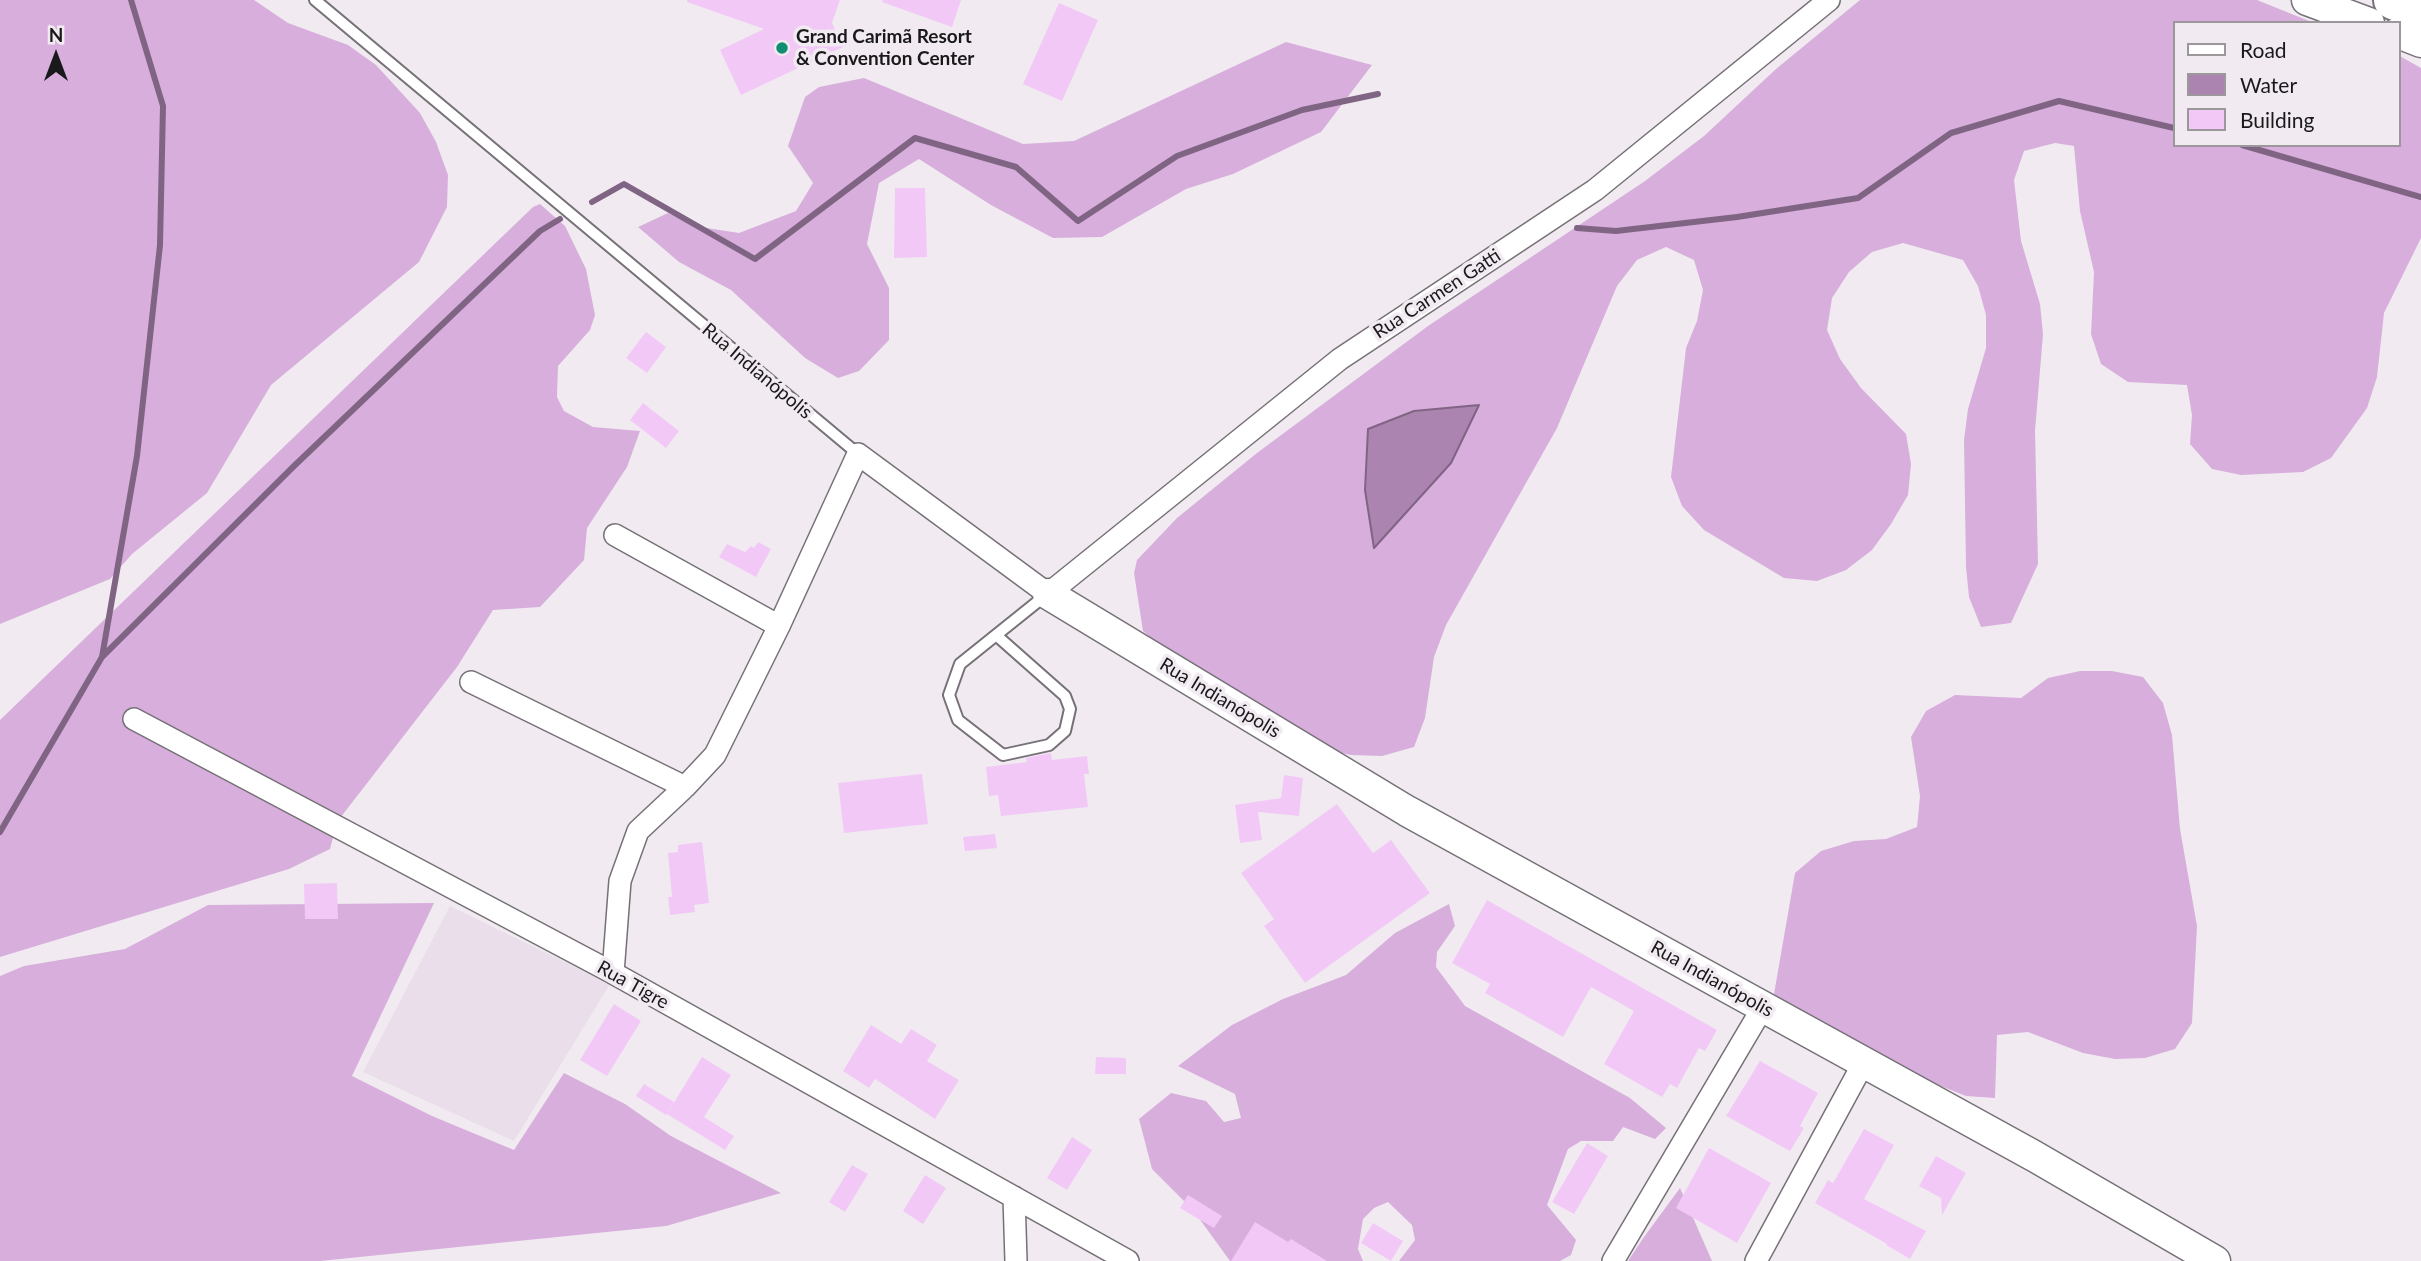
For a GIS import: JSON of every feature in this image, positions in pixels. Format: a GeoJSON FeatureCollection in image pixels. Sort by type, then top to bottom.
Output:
{"type":"FeatureCollection","features":[{"type":"Feature","properties":{"kind":"highway"},"geometry":{"type":"LineString","coordinates":[[2393,0],[2421,10]]}},
{"type":"Feature","properties":{"kind":"street","name":"Rua Carmen Gatti"},"geometry":{"type":"LineString","coordinates":[[1048,594],[1340,359],[1595,190],[1829,0]]}},
{"type":"Feature","properties":{"kind":"street"},"geometry":{"type":"LineString","coordinates":[[2307,0],[2364,21]]}},
{"type":"Feature","properties":{"kind":"street"},"geometry":{"type":"LineString","coordinates":[[2400,34],[2421,42]]}},
{"type":"Feature","properties":{"kind":"street","name":"Rua Indianópolis"},"geometry":{"type":"LineString","coordinates":[[858,454],[1048,594],[1407,811],[2034,1156],[2214,1261]]}},
{"type":"Feature","properties":{"kind":"street"},"geometry":{"type":"LineString","coordinates":[[613,973],[620,881],[638,831],[715,755],[779,626],[858,454]]}},
{"type":"Feature","properties":{"kind":"street"},"geometry":{"type":"LineString","coordinates":[[615,535],[779,626]]}},
{"type":"Feature","properties":{"kind":"street"},"geometry":{"type":"LineString","coordinates":[[471,682],[685,787]]}},
{"type":"Feature","properties":{"kind":"street","name":"Rua Tigre"},"geometry":{"type":"LineString","coordinates":[[134,719],[613,973],[1128,1261]]}},
{"type":"Feature","properties":{"kind":"street"},"geometry":{"type":"LineString","coordinates":[[1613,1261],[1763,1007]]}},
{"type":"Feature","properties":{"kind":"street"},"geometry":{"type":"LineString","coordinates":[[1756,1261],[1864,1062]]}},
{"type":"Feature","properties":{"kind":"street"},"geometry":{"type":"LineString","coordinates":[[1014,1197],[1016,1261]]}},
{"type":"Feature","properties":{"kind":"lane","name":"Rua Indianópolis"},"geometry":{"type":"LineString","coordinates":[[315,0],[858,454]]}},
{"type":"Feature","properties":{"kind":"lane"},"geometry":{"type":"LineString","coordinates":[[996,635],[1065,696],[1070,709],[1065,731],[1049,746],[1003,755],[958,720],[949,695],[960,664],[996,635],[1048,594]]}},
{"type":"Feature","properties":{"kind":"shaded area"},"geometry":{"type":"Polygon","coordinates":[[[0,0],[254,0],[288,23],[348,45],[376,65],[420,113],[436,142],[448,175],[447,207],[419,262],[271,385],[207,493],[132,554],[110,579],[0,624],[0,0]]]}},
{"type":"Feature","properties":{"kind":"shaded area"},"geometry":{"type":"Polygon","coordinates":[[[1860,0],[2257,0],[2309,21],[2172,21],[2172,147],[2400,147],[2400,56],[2421,68],[2421,238],[2384,313],[2377,377],[2367,408],[2331,458],[2303,472],[2241,475],[2212,469],[2190,444],[2192,415],[2187,385],[2128,382],[2101,364],[2091,334],[2094,272],[2080,211],[2074,146],[2055,143],[2024,151],[2014,180],[2021,241],[2040,304],[2043,334],[2035,431],[2038,564],[2011,623],[1981,627],[1969,597],[1966,567],[1964,440],[1968,409],[1986,348],[1986,315],[1978,286],[1963,260],[1903,243],[1872,252],[1849,272],[1832,298],[1827,330],[1840,359],[1861,388],[1906,434],[1911,464],[1908,495],[1891,524],[1872,550],[1846,570],[1817,581],[1784,578],[1704,530],[1682,506],[1671,477],[1686,348],[1697,321],[1703,290],[1694,260],[1666,247],[1637,260],[1617,286],[1557,428],[1446,625],[1434,657],[1425,718],[1414,747],[1382,756],[1351,755],[1322,749],[1191,674],[1143,631],[1134,573],[1137,560],[1177,518],[1257,453],[1428,326],[1645,181],[1704,136],[1776,69],[1860,0]]]}},
{"type":"Feature","properties":{"kind":"shaded area"},"geometry":{"type":"Polygon","coordinates":[[[1286,42],[1372,65],[1321,132],[1233,174],[1186,189],[1102,237],[1053,238],[991,205],[919,159],[879,183],[867,244],[889,288],[889,340],[859,371],[838,378],[805,358],[731,290],[679,262],[638,227],[668,213],[700,227],[739,233],[796,211],[813,183],[788,146],[805,97],[819,87],[864,78],[1023,144],[1074,141],[1286,42]]]}},
{"type":"Feature","properties":{"kind":"shaded area"},"geometry":{"type":"Polygon","coordinates":[[[540,204],[565,226],[586,269],[595,315],[590,330],[558,366],[557,397],[564,411],[593,427],[640,431],[627,467],[587,528],[584,560],[540,607],[493,610],[457,667],[337,822],[330,849],[289,869],[0,957],[0,720],[533,207],[540,204]]]}},
{"type":"Feature","properties":{"kind":"shaded area"},"geometry":{"type":"Polygon","coordinates":[[[2080,671],[2112,671],[2143,677],[2163,703],[2172,735],[2180,829],[2197,926],[2192,1023],[2175,1049],[2145,1058],[2115,1059],[2083,1053],[2028,1032],[1997,1035],[1995,1098],[1966,1096],[1878,1061],[1801,1018],[1774,994],[1795,873],[1821,851],[1854,841],[1886,839],[1917,827],[1920,796],[1911,737],[1926,711],[1955,695],[2021,698],[2048,678],[2080,671]]]}},
{"type":"Feature","properties":{"kind":"shaded area"},"geometry":{"type":"Polygon","coordinates":[[[434,903],[352,1076],[432,1116],[514,1150],[564,1073],[625,1104],[671,1136],[781,1193],[666,1226],[320,1261],[0,1261],[0,976],[24,966],[125,949],[208,905],[434,903]]]}},
{"type":"Feature","properties":{"kind":"shaded area"},"geometry":{"type":"Polygon","coordinates":[[[1449,904],[1455,926],[1437,952],[1436,967],[1465,1006],[1630,1098],[1666,1128],[1655,1139],[1623,1127],[1613,1141],[1581,1141],[1568,1149],[1547,1205],[1576,1240],[1571,1255],[1560,1261],[1399,1261],[1415,1240],[1412,1225],[1388,1202],[1374,1208],[1363,1219],[1358,1249],[1363,1261],[1230,1261],[1193,1210],[1152,1169],[1139,1119],[1171,1093],[1206,1101],[1224,1122],[1241,1118],[1235,1094],[1178,1066],[1232,1025],[1283,999],[1346,975],[1395,933],[1449,904]]]}},
{"type":"Feature","properties":{"kind":"shaded area"},"geometry":{"type":"Polygon","coordinates":[[[450,906],[610,984],[514,1141],[363,1072],[450,906]]]}},
{"type":"Feature","properties":{"kind":"shaded area"},"geometry":{"type":"Polygon","coordinates":[[[1680,1188],[1712,1261],[1628,1261],[1644,1237],[1680,1188]]]}},
{"type":"Feature","properties":{"kind":"water"},"geometry":{"type":"Polygon","coordinates":[[[1479,405],[1451,463],[1374,548],[1365,490],[1368,429],[1414,411],[1479,405]]]}},
{"type":"Feature","properties":{"kind":"building","name":"Grand Carimã Resort & Convention Center"},"geometry":{"type":"Polygon","coordinates":[[[687,0],[840,0],[832,23],[843,47],[741,95],[720,50],[764,29],[687,0]]]}},
{"type":"Feature","properties":{"kind":"building","name":"Grand Carimã Resort & Convention Center"},"geometry":{"type":"Polygon","coordinates":[[[961,0],[952,27],[882,2],[961,0]]]}},
{"type":"Feature","properties":{"kind":"building"},"geometry":{"type":"Polygon","coordinates":[[[1059,3],[1098,20],[1062,101],[1023,84],[1059,3]]]}},
{"type":"Feature","properties":{"kind":"building"},"geometry":{"type":"Polygon","coordinates":[[[895,188],[925,188],[927,257],[894,258],[895,188]]]}},
{"type":"Feature","properties":{"kind":"building"},"geometry":{"type":"Polygon","coordinates":[[[646,332],[666,347],[647,373],[626,358],[646,332]]]}},
{"type":"Feature","properties":{"kind":"building"},"geometry":{"type":"Polygon","coordinates":[[[643,403],[679,431],[666,448],[630,420],[643,403]]]}},
{"type":"Feature","properties":{"kind":"building"},"geometry":{"type":"Polygon","coordinates":[[[758,542],[771,549],[756,577],[719,557],[727,544],[745,552],[751,546],[754,548],[758,542]]]}},
{"type":"Feature","properties":{"kind":"building"},"geometry":{"type":"Polygon","coordinates":[[[1051,753],[1052,760],[1087,756],[1089,774],[1084,774],[1088,807],[1001,816],[998,795],[989,796],[986,767],[1027,762],[1026,758],[1051,753]]]}},
{"type":"Feature","properties":{"kind":"building"},"geometry":{"type":"Polygon","coordinates":[[[922,774],[928,824],[844,833],[838,783],[922,774]]]}},
{"type":"Feature","properties":{"kind":"building"},"geometry":{"type":"Polygon","coordinates":[[[1284,775],[1303,778],[1299,816],[1258,812],[1262,840],[1240,843],[1235,805],[1281,798],[1284,775]]]}},
{"type":"Feature","properties":{"kind":"building"},"geometry":{"type":"Polygon","coordinates":[[[1337,804],[1373,853],[1391,840],[1430,893],[1305,983],[1264,926],[1274,919],[1241,873],[1337,804]]]}},
{"type":"Feature","properties":{"kind":"building"},"geometry":{"type":"Polygon","coordinates":[[[995,834],[997,848],[965,851],[963,837],[995,834]]]}},
{"type":"Feature","properties":{"kind":"building"},"geometry":{"type":"Polygon","coordinates":[[[702,842],[709,903],[694,905],[695,912],[670,915],[668,897],[672,897],[668,853],[678,852],[678,845],[702,842]]]}},
{"type":"Feature","properties":{"kind":"building"},"geometry":{"type":"Polygon","coordinates":[[[337,883],[338,919],[305,919],[304,884],[337,883]]]}},
{"type":"Feature","properties":{"kind":"building"},"geometry":{"type":"Polygon","coordinates":[[[1487,900],[1717,1030],[1705,1051],[1699,1048],[1677,1088],[1670,1084],[1662,1097],[1604,1064],[1634,1011],[1591,987],[1563,1037],[1485,993],[1490,984],[1452,963],[1487,900]]]}},
{"type":"Feature","properties":{"kind":"building"},"geometry":{"type":"Polygon","coordinates":[[[614,1004],[641,1021],[607,1076],[580,1060],[614,1004]]]}},
{"type":"Feature","properties":{"kind":"building"},"geometry":{"type":"Polygon","coordinates":[[[871,1025],[901,1044],[911,1029],[937,1045],[927,1061],[959,1080],[935,1119],[875,1079],[869,1088],[843,1071],[871,1025]]]}},
{"type":"Feature","properties":{"kind":"building"},"geometry":{"type":"Polygon","coordinates":[[[702,1057],[731,1075],[704,1117],[734,1136],[725,1150],[667,1114],[702,1057]]]}},
{"type":"Feature","properties":{"kind":"building"},"geometry":{"type":"Polygon","coordinates":[[[1096,1057],[1126,1058],[1126,1074],[1095,1074],[1096,1057]]]}},
{"type":"Feature","properties":{"kind":"building"},"geometry":{"type":"Polygon","coordinates":[[[1760,1061],[1818,1093],[1800,1126],[1804,1128],[1790,1151],[1726,1116],[1760,1061]]]}},
{"type":"Feature","properties":{"kind":"building"},"geometry":{"type":"Polygon","coordinates":[[[644,1084],[674,1102],[666,1115],[636,1096],[644,1084]]]}},
{"type":"Feature","properties":{"kind":"building"},"geometry":{"type":"Polygon","coordinates":[[[1864,1129],[1894,1145],[1864,1199],[1926,1231],[1910,1259],[1815,1203],[1828,1180],[1833,1183],[1864,1129]]]}},
{"type":"Feature","properties":{"kind":"building"},"geometry":{"type":"Polygon","coordinates":[[[1072,1137],[1092,1150],[1067,1190],[1047,1178],[1072,1137]]]}},
{"type":"Feature","properties":{"kind":"building"},"geometry":{"type":"Polygon","coordinates":[[[1587,1143],[1608,1156],[1574,1214],[1552,1202],[1587,1143]]]}},
{"type":"Feature","properties":{"kind":"building"},"geometry":{"type":"Polygon","coordinates":[[[1709,1148],[1771,1183],[1737,1243],[1676,1208],[1709,1148]]]}},
{"type":"Feature","properties":{"kind":"building"},"geometry":{"type":"Polygon","coordinates":[[[1936,1156],[1966,1173],[1942,1215],[1941,1198],[1919,1186],[1936,1156]]]}},
{"type":"Feature","properties":{"kind":"building"},"geometry":{"type":"Polygon","coordinates":[[[852,1165],[868,1174],[845,1212],[829,1202],[852,1165]]]}},
{"type":"Feature","properties":{"kind":"building"},"geometry":{"type":"Polygon","coordinates":[[[925,1175],[946,1188],[923,1224],[903,1211],[925,1175]]]}},
{"type":"Feature","properties":{"kind":"building"},"geometry":{"type":"Polygon","coordinates":[[[1188,1195],[1222,1216],[1214,1228],[1180,1208],[1188,1195]]]}},
{"type":"Feature","properties":{"kind":"building"},"geometry":{"type":"Polygon","coordinates":[[[1255,1222],[1288,1242],[1291,1239],[1327,1261],[1231,1261],[1255,1222]]]}},
{"type":"Feature","properties":{"kind":"building"},"geometry":{"type":"Polygon","coordinates":[[[1373,1223],[1403,1241],[1391,1261],[1361,1243],[1373,1223]]]}},
{"type":"Feature","properties":{"kind":"waterway"},"geometry":{"type":"LineString","coordinates":[[0,832],[102,657],[137,456],[160,245],[163,106],[131,0]]}},
{"type":"Feature","properties":{"kind":"waterway"},"geometry":{"type":"LineString","coordinates":[[592,202],[624,184],[755,259],[915,138],[1016,167],[1078,221],[1177,156],[1302,110],[1378,94]]}},
{"type":"Feature","properties":{"kind":"waterway"},"geometry":{"type":"LineString","coordinates":[[1577,228],[1616,231],[1737,217],[1858,198],[1951,133],[2059,101],[2172,128]]}},
{"type":"Feature","properties":{"kind":"waterway"},"geometry":{"type":"LineString","coordinates":[[2249,147],[2421,197]]}},
{"type":"Feature","properties":{"kind":"waterway"},"geometry":{"type":"LineString","coordinates":[[102,657],[293,467],[540,231],[560,219]]}},
{"type":"Feature","properties":{"kind":"place","name":"Grand Carimã Resort & Convention Center"},"geometry":{"type":"Point","coordinates":[782,48]}}]}
